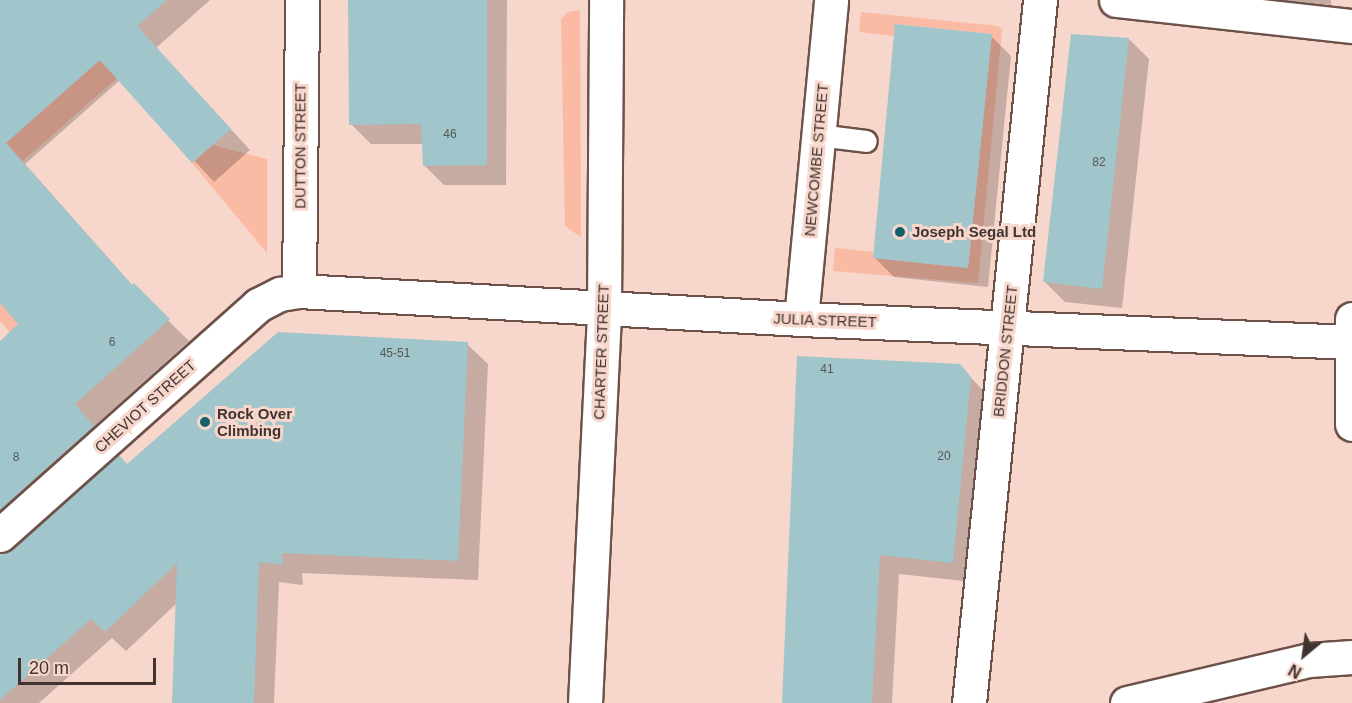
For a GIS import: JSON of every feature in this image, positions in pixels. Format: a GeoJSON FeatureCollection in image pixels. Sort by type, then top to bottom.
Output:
{"type":"FeatureCollection","features":[{"type":"Feature","properties":{"kind":"main road","name":"DUTTON STREET"},"geometry":{"type":"LineString","coordinates":[[299,291],[302,0]]}},
{"type":"Feature","properties":{"kind":"main road","name":"CHARTER STREET"},"geometry":{"type":"LineString","coordinates":[[585,703],[604,309],[606,0]]}},
{"type":"Feature","properties":{"kind":"main road","name":"NEWCOMBE STREET"},"geometry":{"type":"LineString","coordinates":[[801,319],[831,0]]}},
{"type":"Feature","properties":{"kind":"main road","name":"BRIDDON STREET"},"geometry":{"type":"LineString","coordinates":[[969,703],[1040,0]]}},
{"type":"Feature","properties":{"kind":"main road"},"geometry":{"type":"LineString","coordinates":[[1116,0],[1352,26]]}},
{"type":"Feature","properties":{"kind":"main road","name":"JULIA STREET"},"geometry":{"type":"LineString","coordinates":[[299,291],[801,319],[1007,327],[1351,334]]}},
{"type":"Feature","properties":{"kind":"main road","name":"CHEVIOT STREET"},"geometry":{"type":"LineString","coordinates":[[0,535],[258,305],[280,294],[299,291]]}},
{"type":"Feature","properties":{"kind":"main road"},"geometry":{"type":"LineString","coordinates":[[1351,334],[1352,424]]}},
{"type":"Feature","properties":{"kind":"main road"},"geometry":{"type":"LineString","coordinates":[[1128,703],[1309,660],[1352,657]]}},
{"type":"Feature","properties":{"kind":"lane"},"geometry":{"type":"LineString","coordinates":[[818,135],[866,141]]}},
{"type":"Feature","properties":{"kind":"shaded area"},"geometry":{"type":"Polygon","coordinates":[[[580,10],[581,237],[565,226],[561,20],[567,12],[580,10]]]}},
{"type":"Feature","properties":{"kind":"shaded area"},"geometry":{"type":"Polygon","coordinates":[[[861,12],[998,26],[1002,30],[978,283],[833,271],[835,248],[873,252],[873,258],[968,268],[992,34],[896,24],[894,36],[859,32],[861,12]]]}},
{"type":"Feature","properties":{"kind":"shaded area"},"geometry":{"type":"Polygon","coordinates":[[[99,60],[117,78],[0,181],[0,148],[99,60]]]}},
{"type":"Feature","properties":{"kind":"shaded area"},"geometry":{"type":"Polygon","coordinates":[[[212,145],[267,159],[267,253],[192,163],[212,145]]]}},
{"type":"Feature","properties":{"kind":"shaded area"},"geometry":{"type":"Polygon","coordinates":[[[0,303],[72,384],[64,392],[0,321],[0,303]]]}},
{"type":"Feature","properties":{"kind":"building"},"geometry":{"type":"Polygon","coordinates":[[[0,0],[167,0],[137,26],[231,129],[192,163],[100,60],[6,143],[132,285],[134,283],[170,319],[75,404],[94,426],[0,510],[0,341],[18,324],[0,303],[0,0]]]}},
{"type":"Feature","properties":{"kind":"building"},"geometry":{"type":"Polygon","coordinates":[[[348,0],[487,0],[487,165],[423,166],[421,124],[349,125],[348,0]]]}},
{"type":"Feature","properties":{"kind":"building"},"geometry":{"type":"Polygon","coordinates":[[[895,24],[992,34],[968,268],[873,258],[895,24]]]}},
{"type":"Feature","properties":{"kind":"building"},"geometry":{"type":"Polygon","coordinates":[[[1071,34],[1129,38],[1102,289],[1043,282],[1071,34]]]}},
{"type":"Feature","properties":{"kind":"building"},"geometry":{"type":"Polygon","coordinates":[[[278,332],[468,342],[458,561],[282,553],[283,565],[259,562],[254,703],[172,703],[177,563],[105,632],[91,619],[0,700],[0,553],[12,549],[118,454],[127,464],[278,332]]]}},
{"type":"Feature","properties":{"kind":"building"},"geometry":{"type":"Polygon","coordinates":[[[797,356],[960,364],[971,377],[953,563],[880,555],[872,703],[782,703],[797,356]]]}},
{"type":"Feature","properties":{"kind":"place","name":"Joseph Segal Ltd"},"geometry":{"type":"Point","coordinates":[900,232]}},
{"type":"Feature","properties":{"kind":"place","name":"Rock Over Climbing"},"geometry":{"type":"Point","coordinates":[205,422]}}]}
